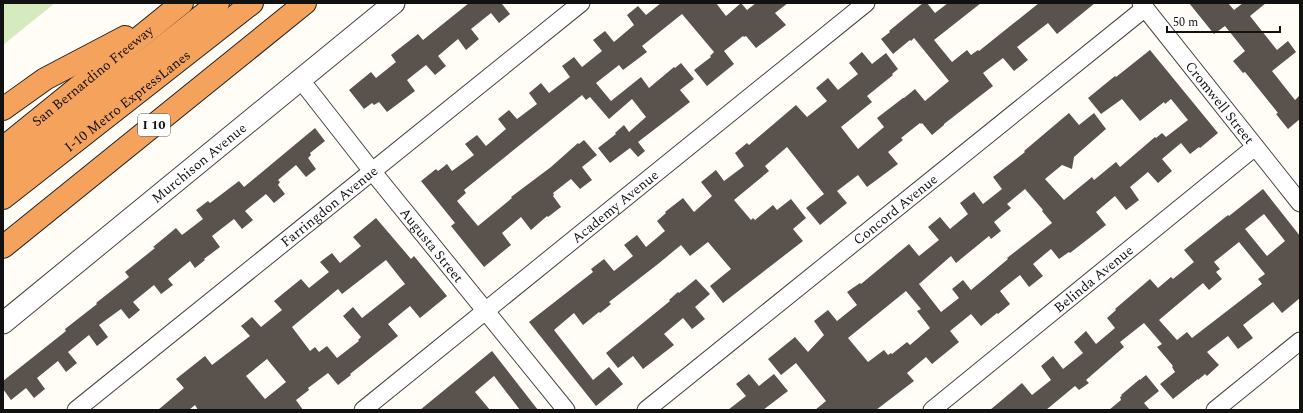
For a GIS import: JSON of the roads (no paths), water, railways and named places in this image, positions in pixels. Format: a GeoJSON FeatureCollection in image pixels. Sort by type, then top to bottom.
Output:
{"type":"FeatureCollection","features":[{"type":"Feature","properties":{"kind":"highway","name":"San Bernardino Freeway"},"geometry":{"type":"LineString","coordinates":[[3,148],[182,3]]}},
{"type":"Feature","properties":{"kind":"highway","name":"I-10 Metro ExpressLanes"},"geometry":{"type":"LineString","coordinates":[[3,173],[218,3]]}},
{"type":"Feature","properties":{"kind":"highway","name":"I-10 Metro ExpressLanes"},"geometry":{"type":"LineString","coordinates":[[3,198],[252,3]]}},
{"type":"Feature","properties":{"kind":"highway","name":"I 10"},"geometry":{"type":"LineString","coordinates":[[3,247],[306,3]]}},
{"type":"Feature","properties":{"kind":"highway"},"geometry":{"type":"LineString","coordinates":[[3,109],[44,79],[165,17]]}},
{"type":"Feature","properties":{"kind":"street","name":"Murchison Avenue"},"geometry":{"type":"LineString","coordinates":[[3,322],[394,3]]}},
{"type":"Feature","properties":{"kind":"street","name":"Farringdon Avenue"},"geometry":{"type":"LineString","coordinates":[[76,410],[581,3]]}},
{"type":"Feature","properties":{"kind":"street","name":"Academy Avenue"},"geometry":{"type":"LineString","coordinates":[[363,410],[866,3]]}},
{"type":"Feature","properties":{"kind":"street","name":"Cromwell Street"},"geometry":{"type":"LineString","coordinates":[[1142,6],[1300,203]]}},
{"type":"Feature","properties":{"kind":"street","name":"Concord Avenue"},"geometry":{"type":"LineString","coordinates":[[646,410],[1142,6]]}},
{"type":"Feature","properties":{"kind":"street","name":"Augusta Street"},"geometry":{"type":"LineString","coordinates":[[300,79],[372,171],[566,410]]}},
{"type":"Feature","properties":{"kind":"street","name":"Belinda Avenue"},"geometry":{"type":"LineString","coordinates":[[932,410],[1255,147]]}},
{"type":"Feature","properties":{"kind":"street"},"geometry":{"type":"LineString","coordinates":[[1215,410],[1300,341]]}}]}
